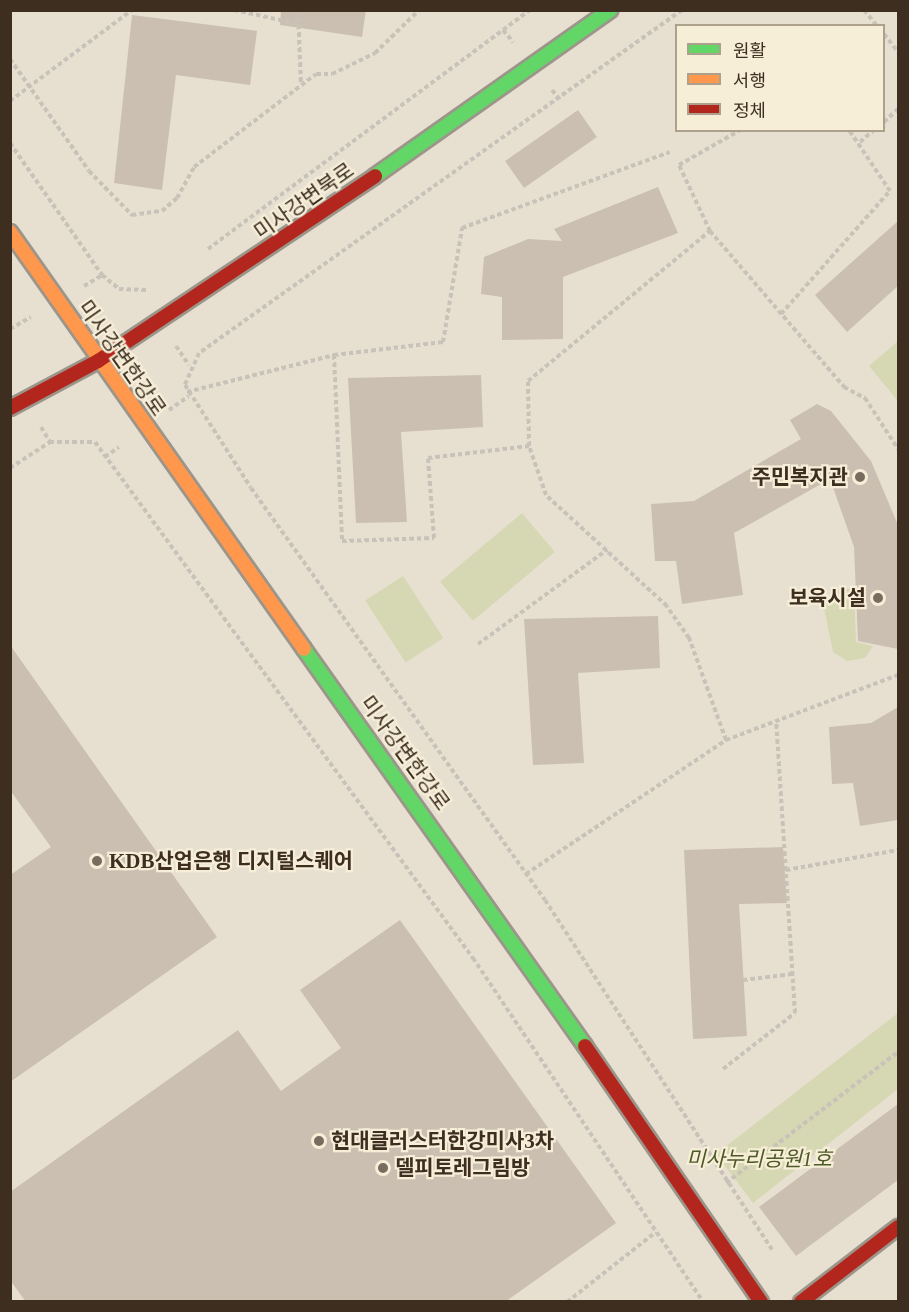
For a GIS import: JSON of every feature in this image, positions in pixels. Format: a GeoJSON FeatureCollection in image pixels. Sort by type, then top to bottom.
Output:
{"type":"FeatureCollection","features":[{"type":"Feature","properties":{"kind":"street","name":"미사강변북로"},"geometry":{"type":"LineString","coordinates":[[10,408],[98,361],[277,245],[610,10]]}},
{"type":"Feature","properties":{"kind":"street","name":"미사강변한강로"},"geometry":{"type":"LineString","coordinates":[[10,232],[98,361],[486,901],[761,1302]]}},
{"type":"Feature","properties":{"kind":"street"},"geometry":{"type":"LineString","coordinates":[[801,1302],[898,1227]]}},
{"type":"Feature","properties":{"kind":"path"},"geometry":{"type":"LineString","coordinates":[[10,101],[132,10]]}},
{"type":"Feature","properties":{"kind":"path"},"geometry":{"type":"LineString","coordinates":[[234,10],[299,24]]}},
{"type":"Feature","properties":{"kind":"path"},"geometry":{"type":"LineString","coordinates":[[298,10],[301,85]]}},
{"type":"Feature","properties":{"kind":"path"},"geometry":{"type":"LineString","coordinates":[[10,58],[89,171],[132,216],[162,211],[177,198],[194,167],[316,74],[332,74],[375,53],[419,10]]}},
{"type":"Feature","properties":{"kind":"path"},"geometry":{"type":"LineString","coordinates":[[197,257],[530,10]]}},
{"type":"Feature","properties":{"kind":"path"},"geometry":{"type":"LineString","coordinates":[[681,10],[606,69],[199,352],[185,376],[187,392],[526,874],[726,1183],[772,1250]]}},
{"type":"Feature","properties":{"kind":"path"},"geometry":{"type":"LineString","coordinates":[[864,10],[875,24]]}},
{"type":"Feature","properties":{"kind":"path"},"geometry":{"type":"LineString","coordinates":[[885,35],[898,51]]}},
{"type":"Feature","properties":{"kind":"path"},"geometry":{"type":"LineString","coordinates":[[885,121],[898,109]]}},
{"type":"Feature","properties":{"kind":"path"},"geometry":{"type":"LineString","coordinates":[[737,132],[679,165],[710,231],[844,387],[865,398],[898,448]]}},
{"type":"Feature","properties":{"kind":"path"},"geometry":{"type":"LineString","coordinates":[[781,314],[890,191],[860,142],[851,132]]}},
{"type":"Feature","properties":{"kind":"path"},"geometry":{"type":"LineString","coordinates":[[860,142],[872,132]]}},
{"type":"Feature","properties":{"kind":"path"},"geometry":{"type":"LineString","coordinates":[[10,143],[102,275],[119,290],[139,293],[159,286]]}},
{"type":"Feature","properties":{"kind":"path"},"geometry":{"type":"LineString","coordinates":[[187,392],[334,355],[443,342],[462,228],[670,152]]}},
{"type":"Feature","properties":{"kind":"path"},"geometry":{"type":"LineString","coordinates":[[710,231],[528,381],[529,446],[546,495],[667,606],[689,638],[726,740]]}},
{"type":"Feature","properties":{"kind":"path"},"geometry":{"type":"LineString","coordinates":[[334,355],[342,541],[434,538],[428,459],[529,446]]}},
{"type":"Feature","properties":{"kind":"path"},"geometry":{"type":"LineString","coordinates":[[10,468],[50,442],[95,442],[473,958],[704,1302]]}},
{"type":"Feature","properties":{"kind":"path"},"geometry":{"type":"LineString","coordinates":[[478,644],[607,550]]}},
{"type":"Feature","properties":{"kind":"path"},"geometry":{"type":"LineString","coordinates":[[526,874],[726,740],[898,675]]}},
{"type":"Feature","properties":{"kind":"path"},"geometry":{"type":"LineString","coordinates":[[723,1069],[795,1013],[776,721]]}},
{"type":"Feature","properties":{"kind":"path"},"geometry":{"type":"LineString","coordinates":[[786,870],[898,850]]}},
{"type":"Feature","properties":{"kind":"path"},"geometry":{"type":"LineString","coordinates":[[743,980],[792,974]]}},
{"type":"Feature","properties":{"kind":"path"},"geometry":{"type":"LineString","coordinates":[[726,1183],[898,1052]]}},
{"type":"Feature","properties":{"kind":"path"},"geometry":{"type":"LineString","coordinates":[[567,1302],[656,1232]]}},
{"type":"Feature","properties":{"kind":"green space"},"geometry":{"type":"Polygon","coordinates":[[[898,341],[898,401],[869,366],[898,341]]]}},
{"type":"Feature","properties":{"kind":"green space"},"geometry":{"type":"Polygon","coordinates":[[[522,513],[555,552],[473,621],[440,582],[522,513]]]}},
{"type":"Feature","properties":{"kind":"green space"},"geometry":{"type":"Polygon","coordinates":[[[403,576],[443,638],[406,663],[365,601],[403,576]]]}},
{"type":"Feature","properties":{"kind":"green space"},"geometry":{"type":"Polygon","coordinates":[[[854,588],[856,642],[873,646],[865,658],[847,661],[833,652],[823,603],[839,590],[854,588]]]}},
{"type":"Feature","properties":{"kind":"green space","name":"미사누리공원1호"},"geometry":{"type":"Polygon","coordinates":[[[898,1013],[898,1089],[753,1203],[716,1154],[898,1013]]]}},
{"type":"Feature","properties":{"kind":"building"},"geometry":{"type":"Polygon","coordinates":[[[281,10],[366,10],[362,37],[280,25],[281,10]]]}},
{"type":"Feature","properties":{"kind":"building"},"geometry":{"type":"Polygon","coordinates":[[[132,15],[257,31],[250,85],[176,75],[162,190],[114,183],[132,15]]]}},
{"type":"Feature","properties":{"kind":"building"},"geometry":{"type":"Polygon","coordinates":[[[578,110],[597,137],[524,188],[505,161],[578,110]]]}},
{"type":"Feature","properties":{"kind":"building"},"geometry":{"type":"Polygon","coordinates":[[[658,187],[678,233],[563,277],[563,339],[502,340],[502,297],[481,294],[484,257],[528,239],[562,241],[554,229],[658,187]]]}},
{"type":"Feature","properties":{"kind":"building"},"geometry":{"type":"Polygon","coordinates":[[[898,221],[898,286],[847,332],[815,295],[898,221]]]}},
{"type":"Feature","properties":{"kind":"building"},"geometry":{"type":"Polygon","coordinates":[[[481,375],[483,427],[401,432],[407,522],[356,523],[348,378],[481,375]]]}},
{"type":"Feature","properties":{"kind":"building"},"geometry":{"type":"Polygon","coordinates":[[[817,404],[831,411],[871,461],[898,525],[898,649],[858,641],[854,547],[830,479],[734,533],[743,595],[682,604],[676,561],[655,561],[651,504],[694,501],[801,439],[790,420],[817,404]]]}},
{"type":"Feature","properties":{"kind":"building"},"geometry":{"type":"Polygon","coordinates":[[[658,616],[660,668],[578,673],[584,763],[533,765],[524,619],[658,616]]]}},
{"type":"Feature","properties":{"kind":"building","name":"KDB산업은행 디지털스퀘어"},"geometry":{"type":"Polygon","coordinates":[[[10,645],[217,937],[10,1082],[10,875],[51,847],[10,790],[10,645]]]}},
{"type":"Feature","properties":{"kind":"building"},"geometry":{"type":"Polygon","coordinates":[[[898,707],[898,820],[860,826],[853,783],[832,784],[829,727],[871,723],[898,707]]]}},
{"type":"Feature","properties":{"kind":"building"},"geometry":{"type":"Polygon","coordinates":[[[783,847],[787,903],[739,904],[747,1036],[693,1039],[684,850],[783,847]]]}},
{"type":"Feature","properties":{"kind":"building","name":"현대클러스터한강미사3차"},"geometry":{"type":"Polygon","coordinates":[[[400,920],[616,1223],[505,1302],[26,1302],[10,1280],[10,1192],[238,1030],[281,1091],[341,1048],[300,990],[400,920]]]}},
{"type":"Feature","properties":{"kind":"building"},"geometry":{"type":"Polygon","coordinates":[[[898,1104],[898,1180],[796,1256],[759,1207],[898,1104]]]}},
{"type":"Feature","properties":{"kind":"traffic: fast"},"geometry":{"type":"LineString","coordinates":[[375,176],[610,10]]}},
{"type":"Feature","properties":{"kind":"traffic: fast"},"geometry":{"type":"LineString","coordinates":[[304,649],[585,1046]]}},
{"type":"Feature","properties":{"kind":"traffic: slow"},"geometry":{"type":"LineString","coordinates":[[10,232],[304,649]]}},
{"type":"Feature","properties":{"kind":"traffic: jam"},"geometry":{"type":"LineString","coordinates":[[10,408],[98,361],[375,176]]}},
{"type":"Feature","properties":{"kind":"traffic: jam"},"geometry":{"type":"LineString","coordinates":[[585,1046],[761,1302]]}},
{"type":"Feature","properties":{"kind":"traffic: jam"},"geometry":{"type":"LineString","coordinates":[[801,1302],[898,1227]]}},
{"type":"Feature","properties":{"kind":"place","name":"주민복지관"},"geometry":{"type":"Point","coordinates":[860,477]}},
{"type":"Feature","properties":{"kind":"place","name":"보육시설"},"geometry":{"type":"Point","coordinates":[878,598]}},
{"type":"Feature","properties":{"kind":"place","name":"KDB산업은행 디지털스퀘어"},"geometry":{"type":"Point","coordinates":[97,861]}},
{"type":"Feature","properties":{"kind":"place","name":"현대클러스터한강미사3차"},"geometry":{"type":"Point","coordinates":[319,1141]}},
{"type":"Feature","properties":{"kind":"place","name":"델피토레그림방"},"geometry":{"type":"Point","coordinates":[383,1168]}}]}
